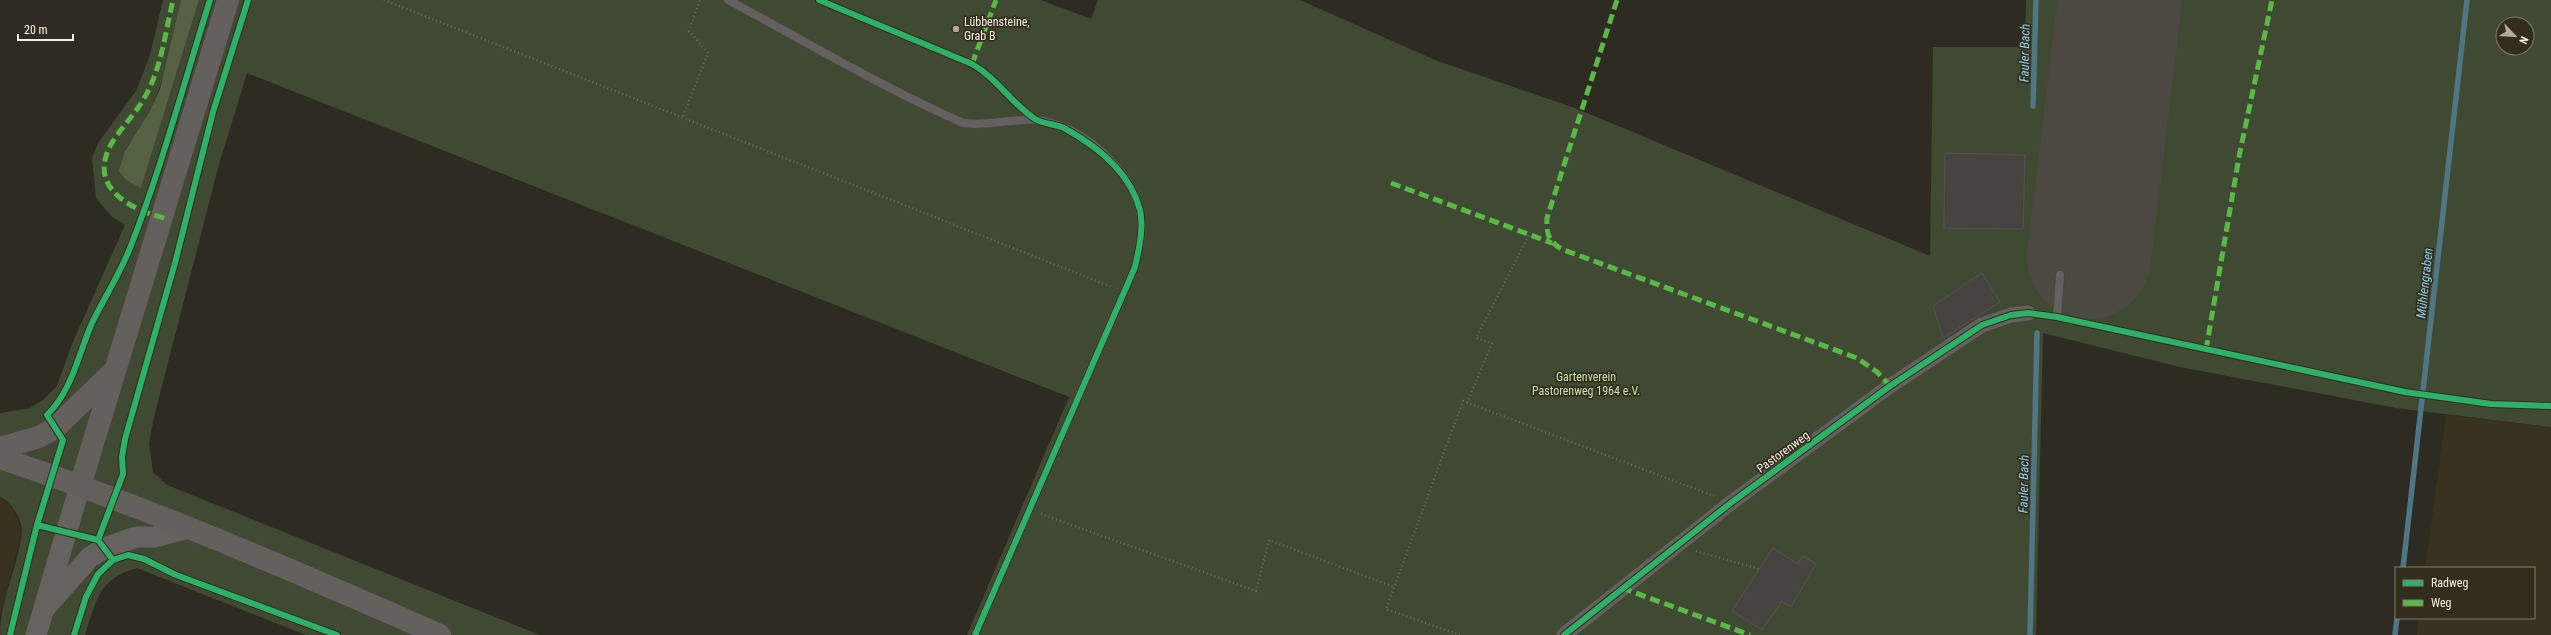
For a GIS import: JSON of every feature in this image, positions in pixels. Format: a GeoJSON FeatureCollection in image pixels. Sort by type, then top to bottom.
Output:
{"type":"FeatureCollection","features":[{"type":"Feature","properties":{"kind":"main road"},"geometry":{"type":"LineString","coordinates":[[36,635],[228,0]]}},
{"type":"Feature","properties":{"kind":"main road"},"geometry":{"type":"LineString","coordinates":[[0,448],[39,437],[55,428],[115,370]]}},
{"type":"Feature","properties":{"kind":"main road"},"geometry":{"type":"LineString","coordinates":[[0,458],[80,486],[188,528],[440,635]]}},
{"type":"Feature","properties":{"kind":"main road"},"geometry":{"type":"LineString","coordinates":[[44,609],[90,557],[105,548],[136,537],[154,537],[188,528]]}},
{"type":"Feature","properties":{"kind":"street","name":"Pastorenweg"},"geometry":{"type":"LineString","coordinates":[[1564,635],[1732,502],[1890,386],[1967,335],[1998,319],[2028,313]]}},
{"type":"Feature","properties":{"kind":"lane"},"geometry":{"type":"LineString","coordinates":[[728,0],[899,92],[963,123],[1036,120],[1056,124],[1098,149],[1123,176],[1133,192],[1140,211],[1139,247],[1135,267],[975,635]]}},
{"type":"Feature","properties":{"kind":"lane"},"geometry":{"type":"LineString","coordinates":[[2057,317],[2060,275]]}},
{"type":"Feature","properties":{"kind":"path"},"geometry":{"type":"LineString","coordinates":[[384,0],[683,116],[1124,291]]}},
{"type":"Feature","properties":{"kind":"path"},"geometry":{"type":"LineString","coordinates":[[683,116],[708,53],[689,31],[700,0]]}},
{"type":"Feature","properties":{"kind":"path"},"geometry":{"type":"LineString","coordinates":[[1467,403],[1492,343],[1476,338],[1529,235]]}},
{"type":"Feature","properties":{"kind":"path"},"geometry":{"type":"LineString","coordinates":[[1460,635],[1386,609],[1464,402],[1732,502]]}},
{"type":"Feature","properties":{"kind":"path"},"geometry":{"type":"LineString","coordinates":[[1029,510],[1256,591],[1270,540],[1394,587]]}},
{"type":"Feature","properties":{"kind":"path"},"geometry":{"type":"LineString","coordinates":[[1676,546],[1759,569]]}},
{"type":"Feature","properties":{"kind":"shaded area"},"geometry":{"type":"Polygon","coordinates":[[[2446,415],[2551,427],[2551,635],[2417,635],[2419,619],[2535,619],[2535,567],[2425,567],[2446,415]]]}},
{"type":"Feature","properties":{"kind":"shaded area"},"geometry":{"type":"Polygon","coordinates":[[[0,497],[14,510],[22,531],[0,618],[0,497]]]}},
{"type":"Feature","properties":{"kind":"green space","name":"Gartenverein Pastorenweg 1964 e.V."},"geometry":{"type":"Polygon","coordinates":[[[163,0],[181,0],[169,56],[159,89],[148,113],[125,151],[141,188],[199,0],[1041,0],[1091,19],[1098,0],[1300,0],[1435,60],[1575,108],[1930,256],[1933,47],[2025,47],[2026,0],[2551,0],[2551,427],[2396,408],[2180,367],[2043,333],[2036,635],[967,635],[1069,397],[247,73],[218,168],[154,417],[149,443],[153,472],[167,485],[540,635],[306,635],[137,568],[124,572],[114,578],[101,592],[96,601],[85,635],[0,635],[3,609],[17,558],[22,527],[16,512],[8,502],[0,497],[0,413],[30,408],[44,399],[57,386],[72,344],[125,225],[112,217],[96,198],[92,158],[98,143],[136,91],[150,55],[163,0]]]}},
{"type":"Feature","properties":{"kind":"green space"},"geometry":{"type":"Polygon","coordinates":[[[181,0],[199,0],[141,188],[126,180],[119,171],[125,151],[149,112],[160,89],[181,0]]]}},
{"type":"Feature","properties":{"kind":"building"},"geometry":{"type":"Polygon","coordinates":[[[1945,153],[2025,155],[2023,229],[1944,228],[1945,153]]]}},
{"type":"Feature","properties":{"kind":"building"},"geometry":{"type":"Polygon","coordinates":[[[1982,273],[2000,302],[1943,338],[1933,306],[1982,273]]]}},
{"type":"Feature","properties":{"kind":"building"},"geometry":{"type":"Polygon","coordinates":[[[1773,548],[1798,564],[1803,556],[1816,564],[1791,607],[1782,601],[1762,630],[1732,611],[1773,548]]]}},
{"type":"Feature","properties":{"kind":"waterway","name":"Fauler Bach"},"geometry":{"type":"LineString","coordinates":[[2033,106],[2036,0]]}},
{"type":"Feature","properties":{"kind":"waterway","name":"Mühlengraben"},"geometry":{"type":"LineString","coordinates":[[2403,567],[2467,0]]}},
{"type":"Feature","properties":{"kind":"waterway","name":"Fauler Bach"},"geometry":{"type":"LineString","coordinates":[[2030,635],[2037,333]]}},
{"type":"Feature","properties":{"kind":"waterway","name":"Mühlengraben"},"geometry":{"type":"LineString","coordinates":[[2395,635],[2397,619]]}},
{"type":"Feature","properties":{"kind":"runway"},"geometry":{"type":"LineString","coordinates":[[2089,257],[2120,0]]}},
{"type":"Feature","properties":{"kind":"marked path"},"geometry":{"type":"LineString","coordinates":[[164,218],[150,214],[124,201],[114,192],[107,182],[104,170],[106,157],[113,141],[140,104],[153,80],[166,35],[173,0]]}},
{"type":"Feature","properties":{"kind":"marked path"},"geometry":{"type":"LineString","coordinates":[[972,64],[996,0]]}},
{"type":"Feature","properties":{"kind":"marked path"},"geometry":{"type":"LineString","coordinates":[[1617,0],[1547,218],[1548,234],[1552,241],[1564,250],[1857,358],[1877,372],[1890,386]]}},
{"type":"Feature","properties":{"kind":"marked path"},"geometry":{"type":"LineString","coordinates":[[2206,350],[2239,157],[2272,0]]}},
{"type":"Feature","properties":{"kind":"marked path"},"geometry":{"type":"LineString","coordinates":[[1391,183],[1552,243]]}},
{"type":"Feature","properties":{"kind":"marked path"},"geometry":{"type":"LineString","coordinates":[[1622,588],[1750,635]]}},
{"type":"Feature","properties":{"kind":"cycle path"},"geometry":{"type":"LineString","coordinates":[[10,635],[37,525],[63,440],[47,415],[56,405],[69,383],[92,323],[122,267],[130,248],[163,156],[210,0]]}},
{"type":"Feature","properties":{"kind":"cycle path"},"geometry":{"type":"LineString","coordinates":[[98,540],[123,474],[122,457],[125,439],[175,263],[213,112],[248,0]]}},
{"type":"Feature","properties":{"kind":"cycle path"},"geometry":{"type":"LineString","coordinates":[[819,0],[972,64],[989,76],[1019,106],[1035,119],[1064,128],[1100,152],[1111,162],[1129,184],[1140,210],[1141,231],[1135,267],[975,635]]}},
{"type":"Feature","properties":{"kind":"cycle path"},"geometry":{"type":"LineString","coordinates":[[1564,635],[1732,502],[1890,386],[1982,325],[2011,315],[2028,313],[2057,317],[2405,392],[2491,404],[2551,406]]}},
{"type":"Feature","properties":{"kind":"cycle path"},"geometry":{"type":"LineString","coordinates":[[37,525],[98,540],[113,560]]}},
{"type":"Feature","properties":{"kind":"cycle path"},"geometry":{"type":"LineString","coordinates":[[74,635],[86,597],[98,574],[113,560],[128,555],[144,559],[176,575],[337,635]]}},
{"type":"Feature","properties":{"kind":"place","name":"Lübbensteine, Grab B"},"geometry":{"type":"Point","coordinates":[956,29]}}]}
